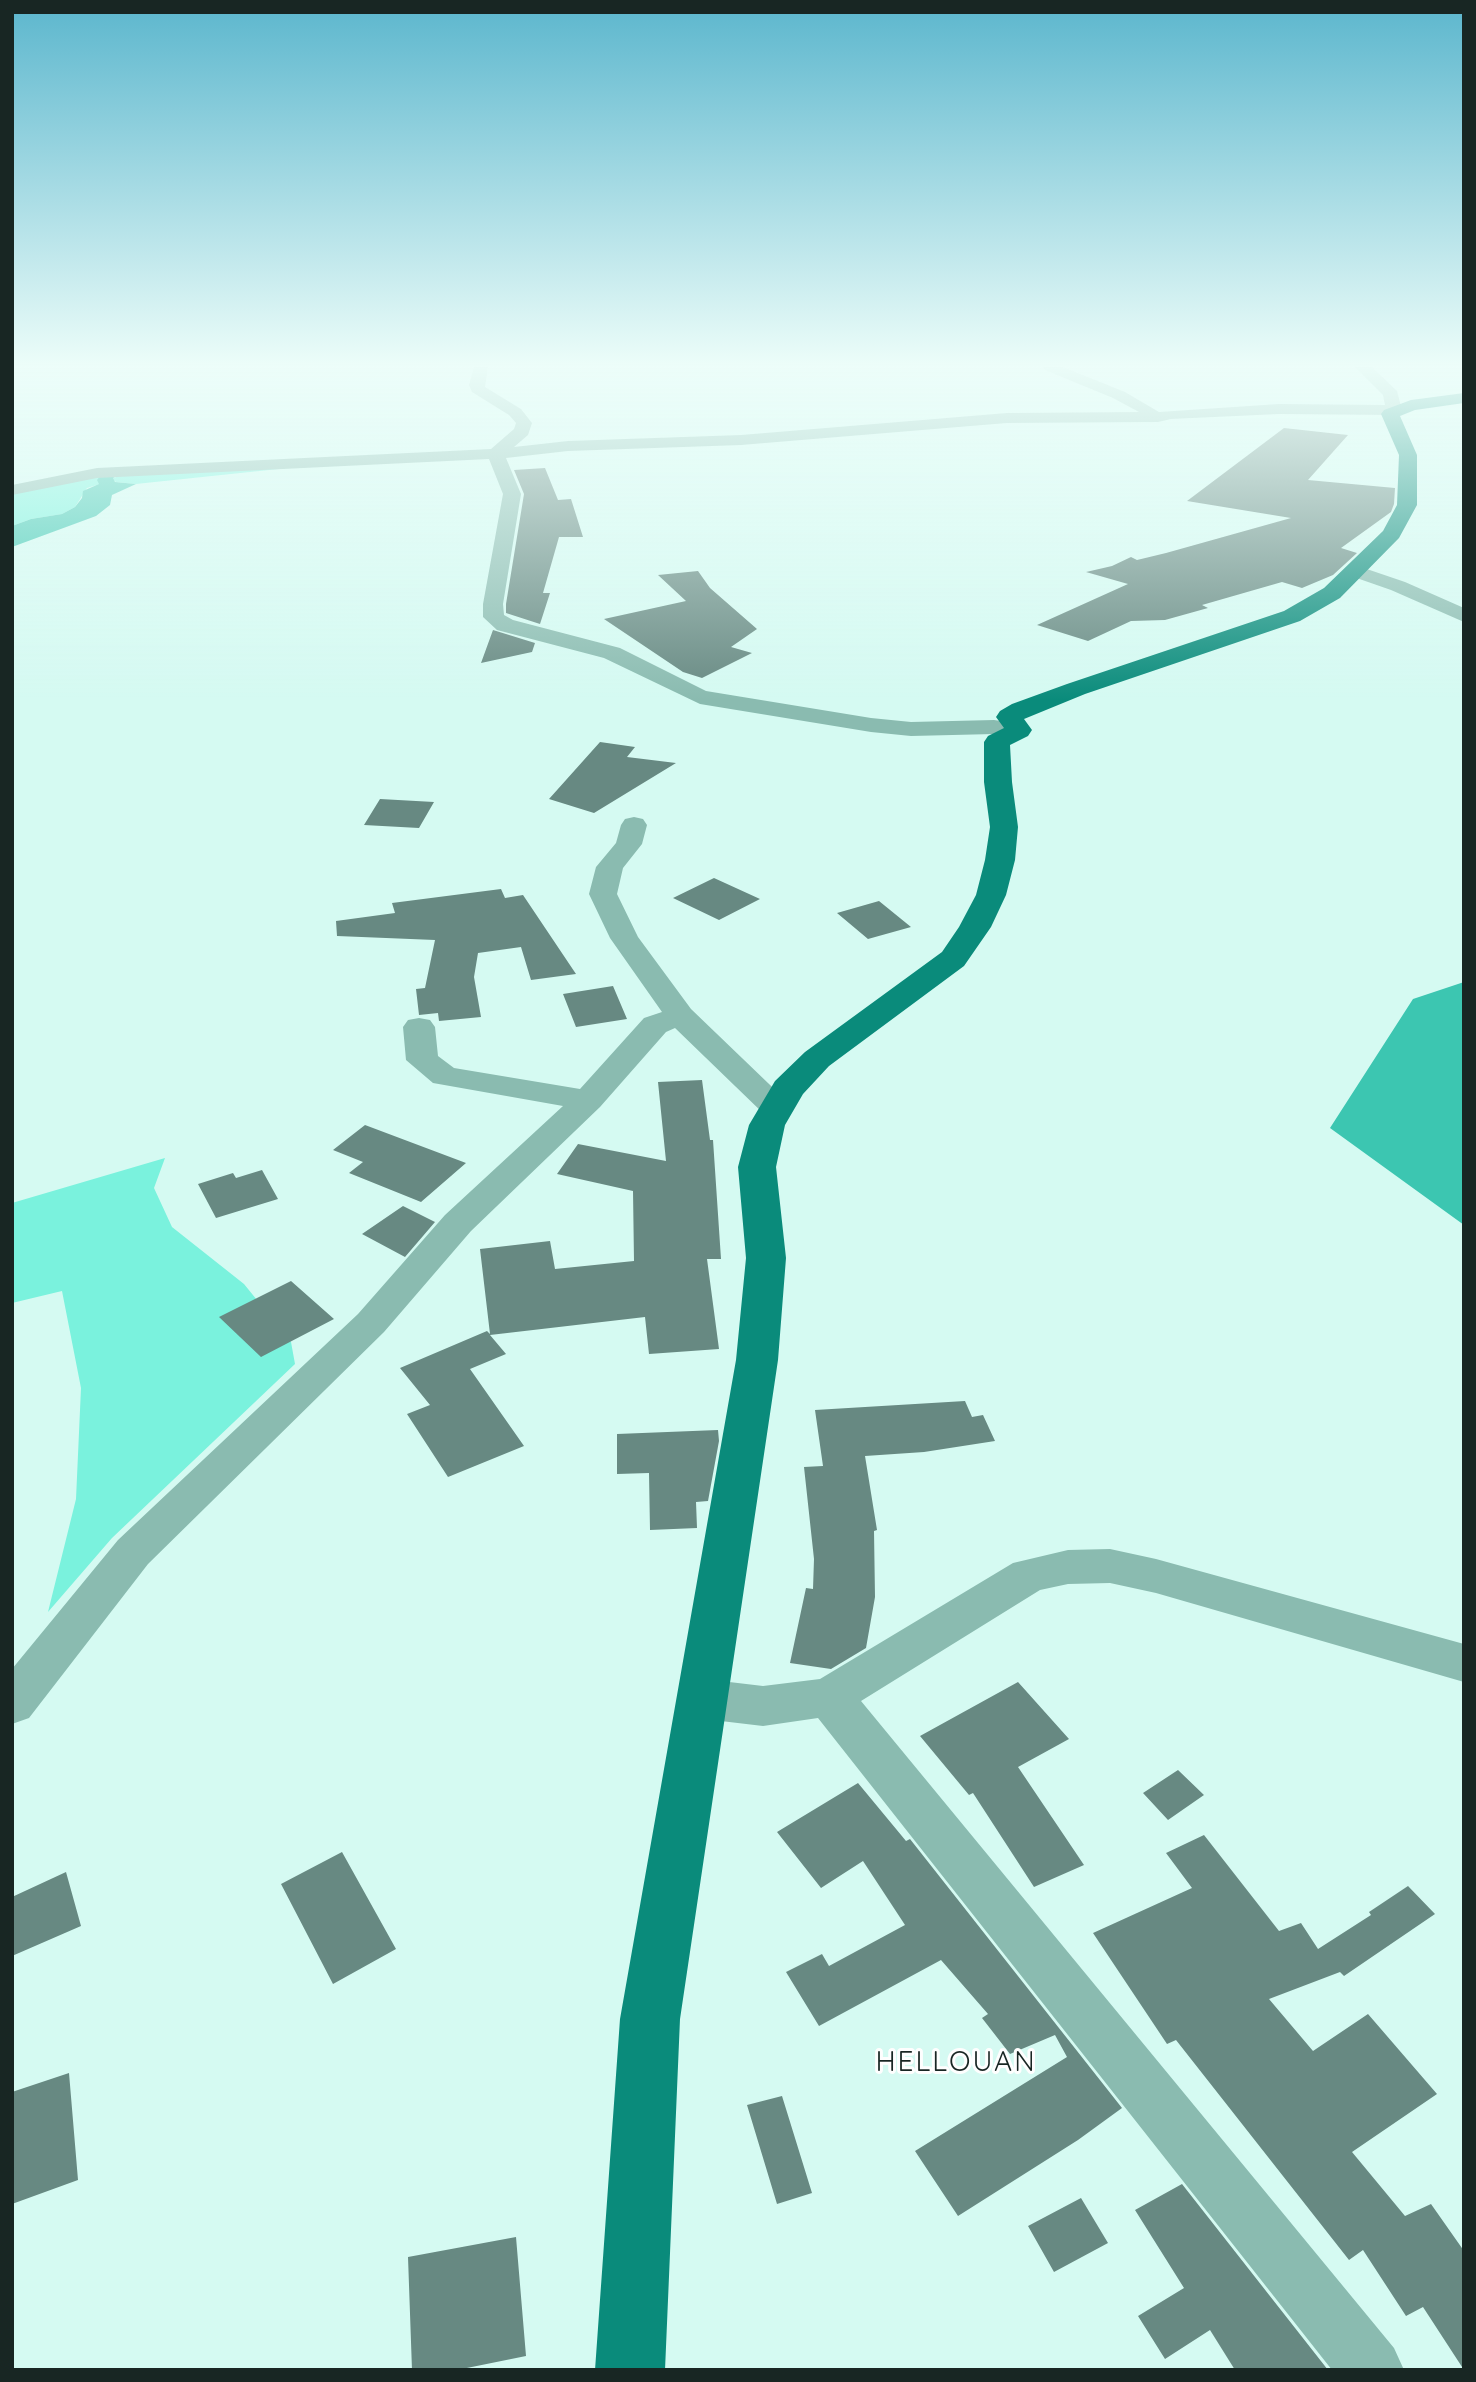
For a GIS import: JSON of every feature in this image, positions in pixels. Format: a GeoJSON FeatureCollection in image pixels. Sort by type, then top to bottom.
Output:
{"type":"FeatureCollection","features":[{"type":"Feature","properties":{"kind":"main road"},"geometry":{"type":"LineString","coordinates":[[630,2370],[650,2019],[757,1360],[766,1258],[757,1167],[767,1125],[788,1089],[817,1059],[953,960],[975,927],[991,895],[1004,827],[998,782],[997,742],[1019,730],[1009,717],[1021,709],[1292,616],[1332,593],[1392,534],[1407,505],[1408,478]]}},
{"type":"Feature","properties":{"kind":"street"},"geometry":{"type":"LineString","coordinates":[[12,490],[72,478]]}},
{"type":"Feature","properties":{"kind":"street"},"geometry":{"type":"LineString","coordinates":[[505,478],[512,494],[494,604],[494,617],[505,625],[612,653],[700,697],[871,726],[911,729],[994,727],[1019,730]]}},
{"type":"Feature","properties":{"kind":"street"},"geometry":{"type":"LineString","coordinates":[[1355,571],[1398,586],[1464,616]]}},
{"type":"Feature","properties":{"kind":"street"},"geometry":{"type":"LineString","coordinates":[[634,825],[629,844],[610,867],[603,894],[624,938],[680,1016],[777,1108]]}},
{"type":"Feature","properties":{"kind":"street"},"geometry":{"type":"LineString","coordinates":[[12,1703],[133,1552],[371,1323],[458,1223],[588,1100],[644,1035],[655,1025],[680,1016]]}},
{"type":"Feature","properties":{"kind":"street"},"geometry":{"type":"LineString","coordinates":[[419,1027],[422,1060],[444,1076],[588,1100]]}},
{"type":"Feature","properties":{"kind":"street"},"geometry":{"type":"LineString","coordinates":[[704,1699],[763,1706],[829,1697],[1028,1574],[1068,1567],[1110,1566],[1156,1576],[1464,1663]]}},
{"type":"Feature","properties":{"kind":"street"},"geometry":{"type":"LineString","coordinates":[[829,1697],[1372,2370]]}},
{"type":"Feature","properties":{"kind":"green space"},"geometry":{"type":"Polygon","coordinates":[[[84,478],[101,478],[100,484],[87,488],[75,507],[62,514],[31,519],[12,526],[12,492],[84,478]]]}},
{"type":"Feature","properties":{"kind":"green space"},"geometry":{"type":"Polygon","coordinates":[[[113,478],[115,482],[136,484],[112,495],[110,505],[96,516],[12,547],[12,526],[31,519],[62,514],[75,507],[82,498],[83,491],[99,484],[97,480],[113,478]]]}},
{"type":"Feature","properties":{"kind":"green space"},"geometry":{"type":"Polygon","coordinates":[[[191,478],[136,484],[116,482],[112,479],[191,478]]]}},
{"type":"Feature","properties":{"kind":"green space"},"geometry":{"type":"Polygon","coordinates":[[[1464,982],[1464,1225],[1330,1128],[1413,999],[1464,982]]]}},
{"type":"Feature","properties":{"kind":"green space"},"geometry":{"type":"Polygon","coordinates":[[[165,1158],[154,1188],[172,1227],[244,1284],[291,1342],[295,1364],[112,1538],[48,1612],[76,1499],[81,1388],[62,1291],[12,1303],[12,1203],[165,1158]]]}},
{"type":"Feature","properties":{"kind":"building"},"geometry":{"type":"Polygon","coordinates":[[[517,478],[549,478],[558,500],[571,499],[583,537],[559,537],[543,593],[550,593],[540,624],[506,613],[524,494],[517,478]]]}},
{"type":"Feature","properties":{"kind":"building"},"geometry":{"type":"Polygon","coordinates":[[[1217,478],[1310,478],[1308,480],[1395,488],[1391,512],[1341,548],[1357,553],[1333,575],[1302,588],[1282,582],[1202,605],[1208,608],[1165,620],[1131,621],[1088,641],[1037,625],[1128,584],[1086,572],[1112,566],[1131,557],[1137,560],[1166,553],[1291,518],[1187,501],[1217,478]]]}},
{"type":"Feature","properties":{"kind":"building"},"geometry":{"type":"Polygon","coordinates":[[[698,571],[710,588],[757,629],[731,647],[752,653],[702,678],[683,672],[604,619],[686,601],[658,575],[698,571]]]}},
{"type":"Feature","properties":{"kind":"building"},"geometry":{"type":"Polygon","coordinates":[[[493,630],[535,643],[532,652],[481,663],[493,630]]]}},
{"type":"Feature","properties":{"kind":"building"},"geometry":{"type":"Polygon","coordinates":[[[600,742],[635,747],[627,757],[676,763],[594,813],[549,799],[600,742]]]}},
{"type":"Feature","properties":{"kind":"building"},"geometry":{"type":"Polygon","coordinates":[[[380,799],[434,802],[419,828],[364,825],[380,799]]]}},
{"type":"Feature","properties":{"kind":"building"},"geometry":{"type":"Polygon","coordinates":[[[714,878],[760,899],[719,920],[673,898],[714,878]]]}},
{"type":"Feature","properties":{"kind":"building"},"geometry":{"type":"Polygon","coordinates":[[[501,889],[505,898],[523,895],[576,974],[531,980],[521,947],[478,953],[474,977],[481,1017],[439,1021],[438,1013],[419,1015],[416,989],[425,988],[435,940],[337,936],[336,921],[395,913],[392,903],[501,889]]]}},
{"type":"Feature","properties":{"kind":"building"},"geometry":{"type":"Polygon","coordinates":[[[879,901],[911,927],[868,939],[837,913],[879,901]]]}},
{"type":"Feature","properties":{"kind":"building"},"geometry":{"type":"Polygon","coordinates":[[[613,986],[627,1019],[576,1027],[563,994],[613,986]]]}},
{"type":"Feature","properties":{"kind":"building"},"geometry":{"type":"Polygon","coordinates":[[[702,1080],[710,1140],[713,1140],[721,1259],[707,1259],[719,1349],[649,1354],[645,1317],[490,1335],[506,1354],[470,1369],[524,1446],[448,1477],[407,1414],[430,1405],[400,1368],[487,1331],[490,1334],[480,1249],[550,1241],[555,1269],[634,1261],[633,1191],[557,1174],[578,1144],[666,1161],[658,1082],[702,1080]]]}},
{"type":"Feature","properties":{"kind":"building"},"geometry":{"type":"Polygon","coordinates":[[[365,1125],[466,1163],[421,1202],[349,1173],[363,1162],[333,1150],[365,1125]]]}},
{"type":"Feature","properties":{"kind":"building"},"geometry":{"type":"Polygon","coordinates":[[[262,1170],[278,1199],[216,1218],[198,1184],[233,1173],[236,1178],[262,1170]]]}},
{"type":"Feature","properties":{"kind":"building"},"geometry":{"type":"Polygon","coordinates":[[[403,1206],[435,1222],[405,1257],[362,1234],[403,1206]]]}},
{"type":"Feature","properties":{"kind":"building"},"geometry":{"type":"Polygon","coordinates":[[[291,1281],[334,1319],[261,1357],[219,1317],[291,1281]]]}},
{"type":"Feature","properties":{"kind":"building"},"geometry":{"type":"Polygon","coordinates":[[[965,1401],[972,1417],[983,1415],[995,1441],[924,1452],[865,1456],[877,1530],[874,1531],[875,1597],[866,1648],[831,1669],[790,1663],[806,1588],[813,1589],[814,1559],[804,1467],[823,1466],[815,1410],[965,1401]]]}},
{"type":"Feature","properties":{"kind":"building"},"geometry":{"type":"Polygon","coordinates":[[[718,1430],[719,1441],[708,1501],[696,1502],[697,1528],[650,1530],[649,1473],[617,1474],[617,1434],[718,1430]]]}},
{"type":"Feature","properties":{"kind":"building"},"geometry":{"type":"Polygon","coordinates":[[[1018,1682],[1069,1739],[1018,1767],[1084,1865],[1034,1887],[973,1793],[969,1795],[920,1736],[1018,1682]]]}},
{"type":"Feature","properties":{"kind":"building"},"geometry":{"type":"Polygon","coordinates":[[[1178,1770],[1204,1795],[1168,1820],[1143,1793],[1178,1770]]]}},
{"type":"Feature","properties":{"kind":"building"},"geometry":{"type":"Polygon","coordinates":[[[858,1783],[906,1841],[910,1839],[1122,2108],[1078,2140],[958,2216],[915,2151],[1067,2057],[1055,2035],[1010,2054],[982,2018],[988,2014],[941,1960],[819,2026],[786,1972],[822,1954],[829,1966],[905,1925],[863,1861],[821,1888],[777,1832],[858,1783]]]}},
{"type":"Feature","properties":{"kind":"building"},"geometry":{"type":"Polygon","coordinates":[[[1204,1835],[1279,1931],[1301,1923],[1318,1949],[1371,1915],[1369,1912],[1408,1886],[1435,1914],[1344,1976],[1340,1972],[1269,1999],[1313,2051],[1368,2014],[1437,2094],[1352,2152],[1405,2216],[1431,2204],[1464,2251],[1464,2370],[1423,2307],[1406,2316],[1363,2250],[1349,2260],[1176,2040],[1167,2044],[1093,1933],[1192,1888],[1166,1853],[1204,1835]]]}},
{"type":"Feature","properties":{"kind":"building"},"geometry":{"type":"Polygon","coordinates":[[[342,1852],[396,1949],[333,1984],[281,1884],[342,1852]]]}},
{"type":"Feature","properties":{"kind":"building"},"geometry":{"type":"Polygon","coordinates":[[[66,1872],[81,1926],[12,1956],[12,1897],[66,1872]]]}},
{"type":"Feature","properties":{"kind":"building"},"geometry":{"type":"Polygon","coordinates":[[[69,2073],[78,2180],[12,2204],[12,2092],[69,2073]]]}},
{"type":"Feature","properties":{"kind":"building"},"geometry":{"type":"Polygon","coordinates":[[[782,2096],[812,2193],[777,2204],[747,2105],[782,2096]]]}},
{"type":"Feature","properties":{"kind":"building"},"geometry":{"type":"Polygon","coordinates":[[[1182,2184],[1328,2370],[1235,2370],[1210,2330],[1165,2359],[1138,2316],[1184,2288],[1135,2210],[1182,2184]]]}},
{"type":"Feature","properties":{"kind":"building"},"geometry":{"type":"Polygon","coordinates":[[[1081,2198],[1108,2243],[1054,2272],[1028,2226],[1081,2198]]]}},
{"type":"Feature","properties":{"kind":"building"},"geometry":{"type":"Polygon","coordinates":[[[516,2237],[526,2356],[457,2370],[412,2370],[408,2257],[516,2237]]]}},
{"type":"Feature","properties":{"kind":"district","name":"HELLOUAN"},"geometry":{"type":"Point","coordinates":[956,2063]}}]}
